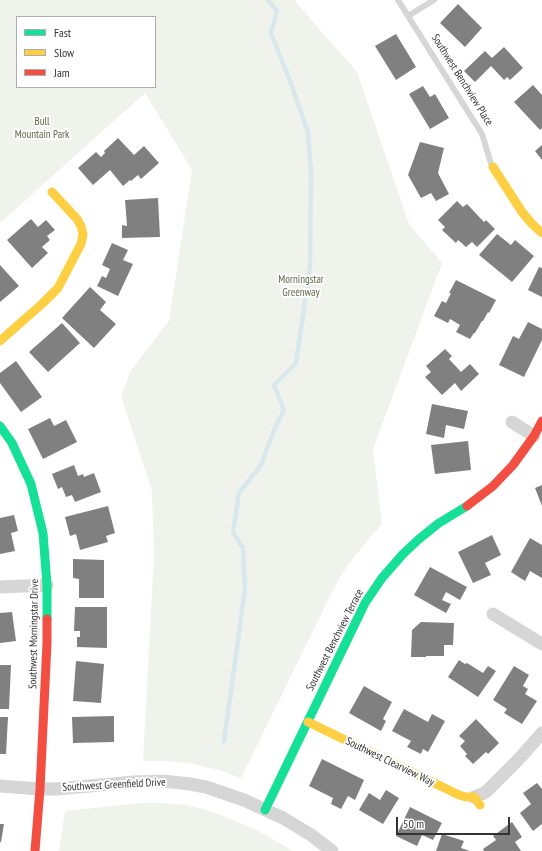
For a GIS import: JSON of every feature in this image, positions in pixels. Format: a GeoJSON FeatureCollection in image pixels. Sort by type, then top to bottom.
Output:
{"type":"FeatureCollection","features":[{"type":"Feature","properties":{"kind":"street","name":"Southwest Benchview Place"},"geometry":{"type":"LineString","coordinates":[[492,167],[522,212],[542,233]]}},
{"type":"Feature","properties":{"kind":"street"},"geometry":{"type":"LineString","coordinates":[[0,341],[58,288],[81,244],[83,234],[81,221],[52,192]]}},
{"type":"Feature","properties":{"kind":"street"},"geometry":{"type":"LineString","coordinates":[[512,422],[534,436]]}},
{"type":"Feature","properties":{"kind":"street","name":"Southwest Benchview Terrace"},"geometry":{"type":"LineString","coordinates":[[265,810],[366,604],[382,578],[403,554],[439,523],[471,504],[493,486],[513,465],[542,422]]}},
{"type":"Feature","properties":{"kind":"street","name":"Southwest Morningstar Drive"},"geometry":{"type":"LineString","coordinates":[[0,426],[12,443],[31,484],[43,533],[47,585],[47,642],[40,789],[35,851]]}},
{"type":"Feature","properties":{"kind":"street"},"geometry":{"type":"LineString","coordinates":[[0,587],[47,585]]}},
{"type":"Feature","properties":{"kind":"street"},"geometry":{"type":"LineString","coordinates":[[493,614],[542,644]]}},
{"type":"Feature","properties":{"kind":"street","name":"Southwest Clearview Way"},"geometry":{"type":"LineString","coordinates":[[308,722],[459,795],[477,801],[482,794],[518,760],[542,732]]}},
{"type":"Feature","properties":{"kind":"street","name":"Southwest Greenfield Drive"},"geometry":{"type":"LineString","coordinates":[[0,786],[56,789],[163,781],[206,787],[244,800],[283,818],[311,835],[332,851]]}},
{"type":"Feature","properties":{"kind":"lane","name":"Southwest Benchview Place"},"geometry":{"type":"LineString","coordinates":[[398,0],[482,134],[492,167]]}},
{"type":"Feature","properties":{"kind":"lane"},"geometry":{"type":"LineString","coordinates":[[408,16],[434,0]]}},
{"type":"Feature","properties":{"kind":"green space","name":"Morningstar Greenway"},"geometry":{"type":"Polygon","coordinates":[[[0,0],[294,0],[357,72],[409,224],[442,263],[373,449],[382,524],[341,575],[241,778],[219,770],[194,764],[169,761],[143,761],[154,554],[152,491],[121,396],[131,370],[169,321],[192,170],[145,93],[0,223],[0,0]]]}},
{"type":"Feature","properties":{"kind":"green space"},"geometry":{"type":"Polygon","coordinates":[[[142,803],[185,805],[207,810],[264,834],[293,851],[59,851],[65,811],[142,803]]]}},
{"type":"Feature","properties":{"kind":"building"},"geometry":{"type":"Polygon","coordinates":[[[458,4],[482,28],[465,47],[440,23],[458,4]]]}},
{"type":"Feature","properties":{"kind":"building"},"geometry":{"type":"Polygon","coordinates":[[[396,34],[416,67],[396,80],[375,46],[396,34]]]}},
{"type":"Feature","properties":{"kind":"building"},"geometry":{"type":"Polygon","coordinates":[[[504,47],[523,68],[510,80],[507,77],[504,80],[491,66],[475,82],[464,71],[485,51],[492,58],[504,47]]]}},
{"type":"Feature","properties":{"kind":"building"},"geometry":{"type":"Polygon","coordinates":[[[533,85],[542,95],[542,128],[540,130],[514,102],[533,85]]]}},
{"type":"Feature","properties":{"kind":"building"},"geometry":{"type":"Polygon","coordinates":[[[423,86],[430,97],[435,94],[449,118],[430,129],[409,94],[423,86]]]}},
{"type":"Feature","properties":{"kind":"building"},"geometry":{"type":"Polygon","coordinates":[[[118,138],[134,155],[144,146],[159,163],[141,179],[138,175],[123,186],[110,170],[93,185],[78,168],[96,152],[101,157],[105,153],[104,151],[118,138]]]}},
{"type":"Feature","properties":{"kind":"building"},"geometry":{"type":"Polygon","coordinates":[[[420,142],[444,148],[438,173],[449,194],[436,201],[431,193],[421,198],[408,175],[420,142]]]}},
{"type":"Feature","properties":{"kind":"building"},"geometry":{"type":"Polygon","coordinates":[[[542,145],[542,160],[535,151],[542,145]]]}},
{"type":"Feature","properties":{"kind":"building"},"geometry":{"type":"Polygon","coordinates":[[[158,198],[160,237],[122,238],[122,225],[127,226],[125,200],[158,198]]]}},
{"type":"Feature","properties":{"kind":"building"},"geometry":{"type":"Polygon","coordinates":[[[457,201],[463,207],[467,204],[484,222],[486,220],[495,229],[477,247],[472,242],[466,247],[458,240],[456,243],[442,230],[445,227],[438,220],[457,201]]]}},
{"type":"Feature","properties":{"kind":"building"},"geometry":{"type":"Polygon","coordinates":[[[31,219],[38,227],[46,220],[55,230],[47,236],[50,240],[42,247],[48,253],[32,268],[7,240],[31,219]]]}},
{"type":"Feature","properties":{"kind":"building"},"geometry":{"type":"Polygon","coordinates":[[[497,234],[511,245],[515,240],[534,256],[512,282],[479,255],[497,234]]]}},
{"type":"Feature","properties":{"kind":"building"},"geometry":{"type":"Polygon","coordinates":[[[112,243],[128,250],[123,260],[133,264],[118,296],[97,286],[102,276],[106,278],[110,269],[102,265],[112,243]]]}},
{"type":"Feature","properties":{"kind":"building"},"geometry":{"type":"Polygon","coordinates":[[[0,265],[19,286],[0,302],[0,265]]]}},
{"type":"Feature","properties":{"kind":"building"},"geometry":{"type":"Polygon","coordinates":[[[539,267],[542,268],[542,297],[528,290],[539,267]]]}},
{"type":"Feature","properties":{"kind":"building"},"geometry":{"type":"Polygon","coordinates":[[[456,280],[496,300],[489,313],[488,312],[470,339],[456,332],[460,325],[450,319],[448,323],[434,316],[442,301],[446,303],[451,293],[449,293],[456,280]]]}},
{"type":"Feature","properties":{"kind":"building"},"geometry":{"type":"Polygon","coordinates":[[[90,287],[106,302],[100,310],[116,324],[94,348],[62,318],[90,287]]]}},
{"type":"Feature","properties":{"kind":"building"},"geometry":{"type":"Polygon","coordinates":[[[528,322],[542,329],[542,340],[524,377],[499,365],[513,336],[519,339],[528,322]]]}},
{"type":"Feature","properties":{"kind":"building"},"geometry":{"type":"Polygon","coordinates":[[[62,323],[80,343],[48,372],[29,352],[62,323]]]}},
{"type":"Feature","properties":{"kind":"building"},"geometry":{"type":"Polygon","coordinates":[[[445,349],[452,356],[449,359],[461,372],[470,364],[479,374],[461,391],[455,383],[442,395],[425,377],[431,372],[426,366],[445,349]]]}},
{"type":"Feature","properties":{"kind":"building"},"geometry":{"type":"Polygon","coordinates":[[[16,361],[42,397],[21,412],[0,383],[0,373],[16,361]]]}},
{"type":"Feature","properties":{"kind":"building"},"geometry":{"type":"Polygon","coordinates":[[[432,404],[468,411],[464,429],[446,425],[444,438],[426,434],[432,404]]]}},
{"type":"Feature","properties":{"kind":"building"},"geometry":{"type":"Polygon","coordinates":[[[50,418],[54,426],[66,420],[77,442],[43,459],[28,429],[50,418]]]}},
{"type":"Feature","properties":{"kind":"building"},"geometry":{"type":"Polygon","coordinates":[[[468,441],[471,470],[435,474],[431,445],[468,441]]]}},
{"type":"Feature","properties":{"kind":"building"},"geometry":{"type":"Polygon","coordinates":[[[74,465],[78,476],[83,474],[84,477],[94,473],[101,492],[75,502],[72,495],[66,497],[62,487],[58,489],[52,474],[74,465]]]}},
{"type":"Feature","properties":{"kind":"building"},"geometry":{"type":"Polygon","coordinates":[[[542,485],[542,506],[535,488],[542,485]]]}},
{"type":"Feature","properties":{"kind":"building"},"geometry":{"type":"Polygon","coordinates":[[[108,506],[115,533],[106,536],[108,542],[80,550],[76,534],[70,536],[65,517],[108,506]]]}},
{"type":"Feature","properties":{"kind":"building"},"geometry":{"type":"Polygon","coordinates":[[[14,515],[18,531],[11,533],[15,551],[0,554],[0,518],[14,515]]]}},
{"type":"Feature","properties":{"kind":"building"},"geometry":{"type":"Polygon","coordinates":[[[492,535],[501,555],[485,563],[491,575],[473,583],[458,552],[492,535]]]}},
{"type":"Feature","properties":{"kind":"building"},"geometry":{"type":"Polygon","coordinates":[[[530,538],[542,545],[542,578],[530,571],[525,581],[511,572],[530,538]]]}},
{"type":"Feature","properties":{"kind":"building"},"geometry":{"type":"Polygon","coordinates":[[[73,559],[104,560],[104,598],[79,598],[79,579],[73,578],[73,559]]]}},
{"type":"Feature","properties":{"kind":"building"},"geometry":{"type":"Polygon","coordinates":[[[430,567],[467,587],[460,600],[446,592],[442,600],[451,604],[446,613],[414,595],[430,567]]]}},
{"type":"Feature","properties":{"kind":"building"},"geometry":{"type":"Polygon","coordinates":[[[75,607],[107,607],[107,648],[77,647],[77,637],[80,637],[80,631],[74,631],[75,607]]]}},
{"type":"Feature","properties":{"kind":"building"},"geometry":{"type":"Polygon","coordinates":[[[12,612],[16,641],[0,643],[0,613],[12,612]]]}},
{"type":"Feature","properties":{"kind":"building"},"geometry":{"type":"Polygon","coordinates":[[[421,622],[454,623],[453,645],[444,645],[444,656],[411,657],[412,630],[421,622]]]}},
{"type":"Feature","properties":{"kind":"building"},"geometry":{"type":"Polygon","coordinates":[[[459,660],[483,673],[488,666],[496,671],[478,697],[448,677],[459,660]]]}},
{"type":"Feature","properties":{"kind":"building"},"geometry":{"type":"Polygon","coordinates":[[[76,661],[104,664],[101,703],[73,701],[76,661]]]}},
{"type":"Feature","properties":{"kind":"building"},"geometry":{"type":"Polygon","coordinates":[[[0,665],[11,665],[9,709],[0,709],[0,665]]]}},
{"type":"Feature","properties":{"kind":"building"},"geometry":{"type":"Polygon","coordinates":[[[514,666],[529,675],[523,686],[528,689],[525,694],[537,701],[522,724],[504,713],[507,709],[493,700],[514,666]]]}},
{"type":"Feature","properties":{"kind":"building"},"geometry":{"type":"Polygon","coordinates":[[[364,686],[392,702],[383,719],[386,721],[381,731],[349,713],[364,686]]]}},
{"type":"Feature","properties":{"kind":"building"},"geometry":{"type":"Polygon","coordinates":[[[404,709],[428,722],[432,714],[445,721],[428,752],[423,749],[421,754],[407,747],[411,741],[392,731],[404,709]]]}},
{"type":"Feature","properties":{"kind":"building"},"geometry":{"type":"Polygon","coordinates":[[[114,716],[114,742],[73,743],[72,717],[114,716]]]}},
{"type":"Feature","properties":{"kind":"building"},"geometry":{"type":"Polygon","coordinates":[[[0,717],[8,717],[6,754],[0,754],[0,717]]]}},
{"type":"Feature","properties":{"kind":"building"},"geometry":{"type":"Polygon","coordinates":[[[476,719],[499,743],[488,754],[486,752],[473,764],[465,756],[467,754],[460,746],[465,741],[459,736],[476,719]]]}},
{"type":"Feature","properties":{"kind":"building"},"geometry":{"type":"Polygon","coordinates":[[[322,759],[364,780],[355,800],[348,796],[341,809],[331,804],[333,798],[309,786],[322,759]]]}},
{"type":"Feature","properties":{"kind":"building"},"geometry":{"type":"Polygon","coordinates":[[[537,783],[542,789],[542,824],[533,831],[520,813],[531,804],[523,793],[537,783]]]}},
{"type":"Feature","properties":{"kind":"building"},"geometry":{"type":"Polygon","coordinates":[[[386,790],[399,798],[383,824],[359,810],[369,793],[380,800],[386,790]]]}},
{"type":"Feature","properties":{"kind":"building"},"geometry":{"type":"Polygon","coordinates":[[[410,807],[442,823],[433,840],[422,835],[417,846],[396,836],[410,807]]]}},
{"type":"Feature","properties":{"kind":"building"},"geometry":{"type":"Polygon","coordinates":[[[512,822],[522,837],[515,842],[521,851],[484,851],[483,849],[496,840],[493,836],[512,822]]]}},
{"type":"Feature","properties":{"kind":"building"},"geometry":{"type":"Polygon","coordinates":[[[0,824],[4,824],[1,842],[0,842],[0,824]]]}},
{"type":"Feature","properties":{"kind":"building"},"geometry":{"type":"Polygon","coordinates":[[[442,834],[464,841],[461,848],[470,851],[436,851],[442,834]]]}},
{"type":"Feature","properties":{"kind":"waterway"},"geometry":{"type":"LineString","coordinates":[[224,741],[245,590],[243,548],[233,532],[239,493],[261,465],[274,430],[284,410],[274,385],[296,363],[310,267],[311,173],[308,132],[271,33],[277,11],[268,0]]}},
{"type":"Feature","properties":{"kind":"traffic: fast"},"geometry":{"type":"LineString","coordinates":[[0,426],[12,443],[31,484],[43,533],[47,585],[47,619]]}},
{"type":"Feature","properties":{"kind":"traffic: fast"},"geometry":{"type":"LineString","coordinates":[[265,810],[365,603],[382,578],[403,554],[439,523],[467,506]]}},
{"type":"Feature","properties":{"kind":"traffic: slow"},"geometry":{"type":"LineString","coordinates":[[493,167],[522,212],[542,233]]}},
{"type":"Feature","properties":{"kind":"traffic: slow"},"geometry":{"type":"LineString","coordinates":[[0,341],[58,288],[81,244],[83,234],[81,226],[77,219],[52,192]]}},
{"type":"Feature","properties":{"kind":"traffic: slow"},"geometry":{"type":"LineString","coordinates":[[308,722],[459,795],[474,797],[480,805]]}},
{"type":"Feature","properties":{"kind":"traffic: jam"},"geometry":{"type":"LineString","coordinates":[[467,506],[493,486],[513,465],[534,436],[542,421]]}},
{"type":"Feature","properties":{"kind":"traffic: jam"},"geometry":{"type":"LineString","coordinates":[[35,851],[40,789],[47,619]]}},
{"type":"Feature","properties":{"kind":"park label","name":"Bull Mountain Park"},"geometry":{"type":"Point","coordinates":[42,128]}}]}
